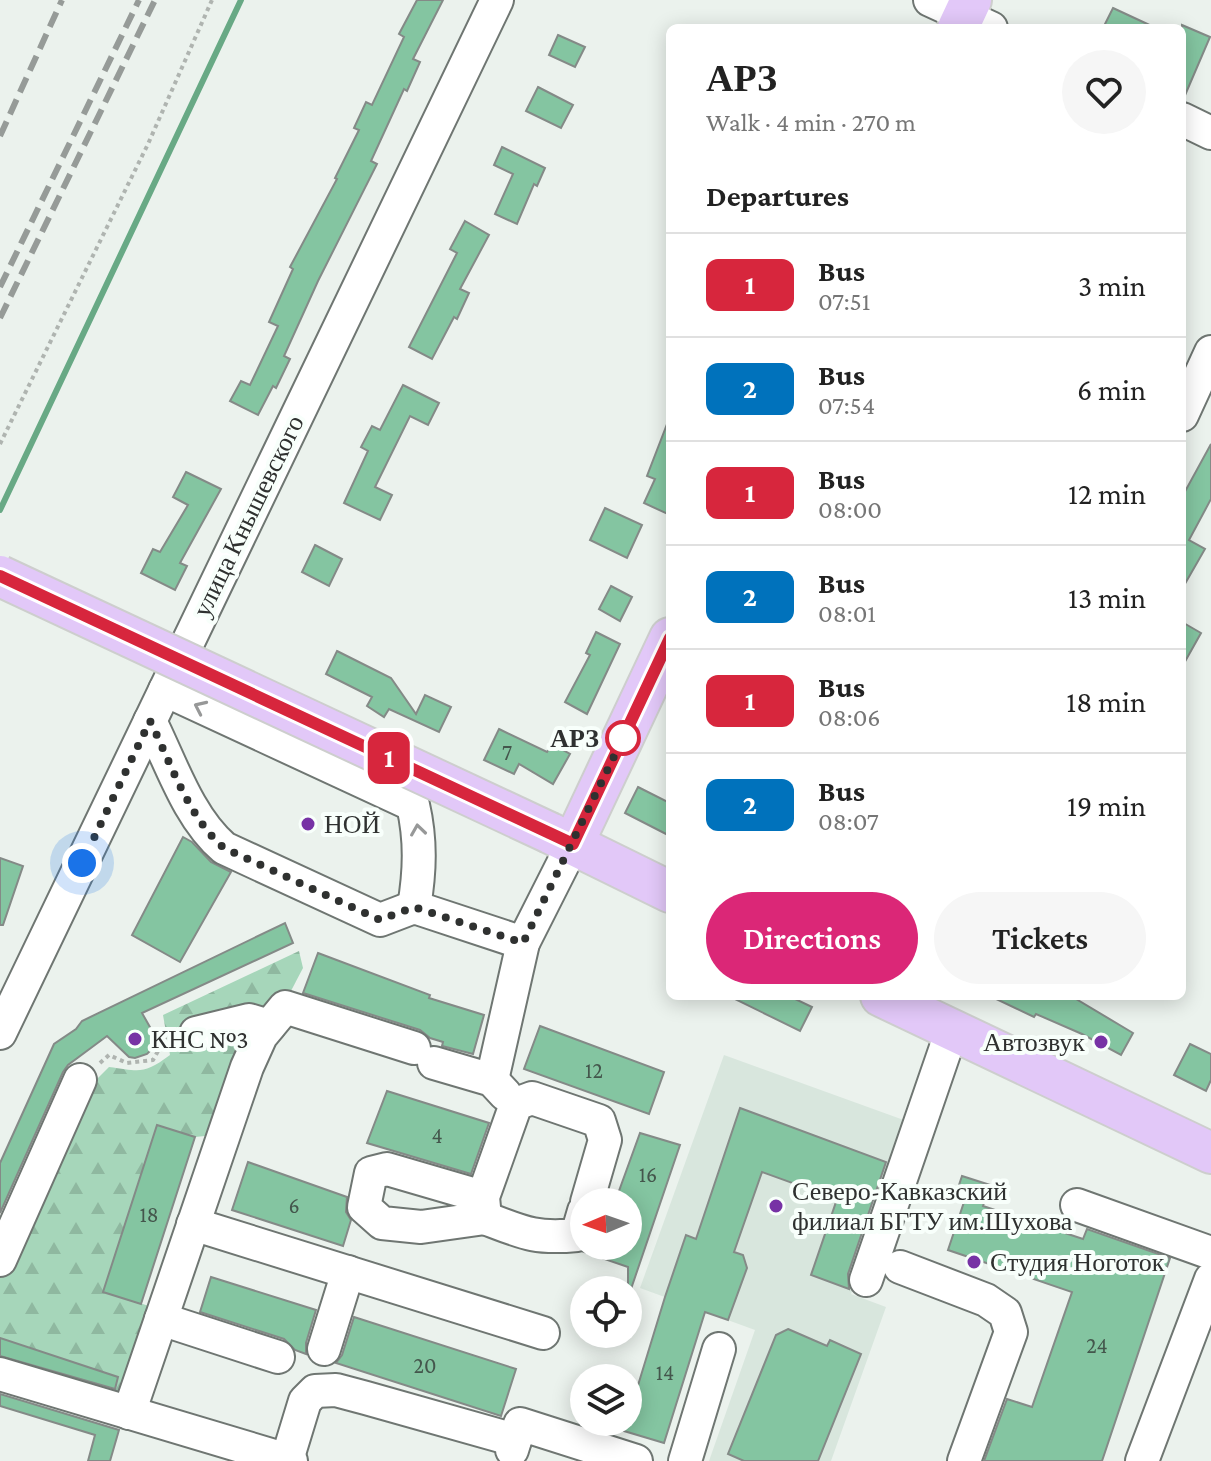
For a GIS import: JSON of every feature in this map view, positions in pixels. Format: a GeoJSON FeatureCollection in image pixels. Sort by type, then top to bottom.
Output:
{"type":"FeatureCollection","features":[{"type":"Feature","properties":{"kind":"main road"},"geometry":{"type":"LineString","coordinates":[[0,576],[562,838],[666,890]]}},
{"type":"Feature","properties":{"kind":"main road"},"geometry":{"type":"LineString","coordinates":[[562,838],[666,645]]}},
{"type":"Feature","properties":{"kind":"main road"},"geometry":{"type":"LineString","coordinates":[[902,1001],[952,1030],[1211,1153]]}},
{"type":"Feature","properties":{"kind":"street","name":"улица Кнышевского"},"geometry":{"type":"LineString","coordinates":[[0,1033],[497,0]]}},
{"type":"Feature","properties":{"kind":"street"},"geometry":{"type":"LineString","coordinates":[[1186,121],[1211,133]]}},
{"type":"Feature","properties":{"kind":"street"},"geometry":{"type":"LineString","coordinates":[[1186,406],[1211,352]]}},
{"type":"Feature","properties":{"kind":"street"},"geometry":{"type":"LineString","coordinates":[[165,690],[413,805],[420,835],[419,876],[414,907]]}},
{"type":"Feature","properties":{"kind":"street"},"geometry":{"type":"LineString","coordinates":[[150,721],[195,812],[209,835],[224,848],[380,920],[414,907],[523,943]]}},
{"type":"Feature","properties":{"kind":"street"},"geometry":{"type":"LineString","coordinates":[[492,1080],[523,943],[562,838]]}},
{"type":"Feature","properties":{"kind":"street"},"geometry":{"type":"LineString","coordinates":[[129,1413],[247,1067],[261,1036],[285,1007],[492,1080],[516,1104]]}},
{"type":"Feature","properties":{"kind":"street"},"geometry":{"type":"LineString","coordinates":[[196,1033],[249,1020],[269,1026]]}},
{"type":"Feature","properties":{"kind":"street"},"geometry":{"type":"LineString","coordinates":[[866,1280],[952,1030]]}},
{"type":"Feature","properties":{"kind":"street"},"geometry":{"type":"LineString","coordinates":[[0,1260],[80,1080]]}},
{"type":"Feature","properties":{"kind":"street"},"geometry":{"type":"LineString","coordinates":[[516,1104],[532,1098],[599,1121],[605,1140],[591,1188]]}},
{"type":"Feature","properties":{"kind":"street"},"geometry":{"type":"LineString","coordinates":[[516,1104],[484,1208],[534,1237],[570,1236]]}},
{"type":"Feature","properties":{"kind":"street"},"geometry":{"type":"LineString","coordinates":[[1077,1205],[1211,1253]]}},
{"type":"Feature","properties":{"kind":"street"},"geometry":{"type":"LineString","coordinates":[[193,1224],[543,1333]]}},
{"type":"Feature","properties":{"kind":"street"},"geometry":{"type":"LineString","coordinates":[[900,1267],[986,1300],[1005,1313],[1011,1332],[964,1461]]}},
{"type":"Feature","properties":{"kind":"street"},"geometry":{"type":"LineString","coordinates":[[324,1349],[348,1272]]}},
{"type":"Feature","properties":{"kind":"street"},"geometry":{"type":"LineString","coordinates":[[1142,1461],[1211,1279]]}},
{"type":"Feature","properties":{"kind":"street"},"geometry":{"type":"LineString","coordinates":[[161,1319],[278,1357]]}},
{"type":"Feature","properties":{"kind":"street"},"geometry":{"type":"LineString","coordinates":[[685,1461],[719,1349]]}},
{"type":"Feature","properties":{"kind":"street"},"geometry":{"type":"LineString","coordinates":[[0,1374],[289,1460],[305,1401],[315,1391],[336,1390],[515,1442],[636,1461]]}},
{"type":"Feature","properties":{"kind":"path"},"geometry":{"type":"LineString","coordinates":[[0,444],[148,144],[212,0]]}},
{"type":"Feature","properties":{"kind":"shaded area","name":"Северо-Кавказский филиал БГТУ им.Шухова"},"geometry":{"type":"Polygon","coordinates":[[[724,1055],[912,1123],[851,1294],[886,1307],[831,1461],[709,1461],[755,1330],[642,1289],[724,1055]]]}},
{"type":"Feature","properties":{"kind":"green space"},"geometry":{"type":"Polygon","coordinates":[[[299,951],[303,968],[215,1135],[195,1137],[157,1125],[103,1291],[158,1309],[126,1402],[112,1399],[118,1377],[0,1338],[0,1272],[84,1092],[109,1067],[147,1069],[170,1055],[163,1015],[299,951]]]}},
{"type":"Feature","properties":{"kind":"building"},"geometry":{"type":"Polygon","coordinates":[[[417,0],[443,0],[413,59],[420,62],[371,161],[377,164],[284,356],[290,359],[258,415],[230,401],[241,381],[250,385],[278,326],[269,322],[293,269],[290,267],[337,179],[359,130],[354,128],[366,102],[372,105],[404,37],[399,34],[417,0]]]}},
{"type":"Feature","properties":{"kind":"building"},"geometry":{"type":"Polygon","coordinates":[[[1113,8],[1147,24],[1105,24],[1113,8]]]}},
{"type":"Feature","properties":{"kind":"building"},"geometry":{"type":"Polygon","coordinates":[[[1186,27],[1210,37],[1186,93],[1186,27]]]}},
{"type":"Feature","properties":{"kind":"building"},"geometry":{"type":"Polygon","coordinates":[[[558,35],[585,47],[575,67],[549,55],[558,35]]]}},
{"type":"Feature","properties":{"kind":"building"},"geometry":{"type":"Polygon","coordinates":[[[538,87],[573,105],[561,128],[526,111],[538,87]]]}},
{"type":"Feature","properties":{"kind":"building"},"geometry":{"type":"Polygon","coordinates":[[[502,147],[545,168],[537,186],[534,184],[517,224],[495,214],[513,174],[494,165],[502,147]]]}},
{"type":"Feature","properties":{"kind":"building"},"geometry":{"type":"Polygon","coordinates":[[[465,221],[489,235],[460,289],[469,293],[432,359],[409,347],[457,253],[450,249],[465,221]]]}},
{"type":"Feature","properties":{"kind":"building"},"geometry":{"type":"Polygon","coordinates":[[[403,385],[439,403],[428,425],[410,416],[375,487],[392,495],[380,520],[344,503],[368,451],[361,447],[372,426],[380,430],[403,385]]]}},
{"type":"Feature","properties":{"kind":"building"},"geometry":{"type":"Polygon","coordinates":[[[666,427],[666,513],[644,503],[655,479],[647,476],[666,427]]]}},
{"type":"Feature","properties":{"kind":"building"},"geometry":{"type":"Polygon","coordinates":[[[1211,444],[1211,499],[1189,540],[1205,549],[1186,582],[1186,490],[1211,444]]]}},
{"type":"Feature","properties":{"kind":"building"},"geometry":{"type":"Polygon","coordinates":[[[186,472],[221,489],[180,563],[187,566],[175,590],[141,573],[153,549],[160,552],[188,505],[173,497],[186,472]]]}},
{"type":"Feature","properties":{"kind":"building"},"geometry":{"type":"Polygon","coordinates":[[[605,508],[642,525],[627,558],[590,540],[605,508]]]}},
{"type":"Feature","properties":{"kind":"building"},"geometry":{"type":"Polygon","coordinates":[[[315,545],[342,559],[329,586],[302,572],[315,545]]]}},
{"type":"Feature","properties":{"kind":"building"},"geometry":{"type":"Polygon","coordinates":[[[611,586],[632,597],[620,621],[599,609],[611,586]]]}},
{"type":"Feature","properties":{"kind":"building"},"geometry":{"type":"Polygon","coordinates":[[[1186,624],[1201,633],[1186,660],[1186,624]]]}},
{"type":"Feature","properties":{"kind":"building"},"geometry":{"type":"Polygon","coordinates":[[[596,632],[620,644],[587,714],[565,702],[590,655],[586,653],[596,632]]]}},
{"type":"Feature","properties":{"kind":"building"},"geometry":{"type":"Polygon","coordinates":[[[337,651],[391,678],[416,714],[425,695],[451,707],[439,732],[389,709],[384,717],[367,706],[372,697],[326,674],[337,651]]]}},
{"type":"Feature","properties":{"kind":"building"},"geometry":{"type":"Polygon","coordinates":[[[499,729],[547,752],[552,744],[570,754],[553,784],[519,764],[514,774],[484,760],[499,729]]]}},
{"type":"Feature","properties":{"kind":"building"},"geometry":{"type":"Polygon","coordinates":[[[638,787],[666,801],[666,834],[625,813],[638,787]]]}},
{"type":"Feature","properties":{"kind":"building"},"geometry":{"type":"Polygon","coordinates":[[[183,837],[211,862],[231,872],[180,962],[132,935],[183,837]]]}},
{"type":"Feature","properties":{"kind":"building"},"geometry":{"type":"Polygon","coordinates":[[[0,858],[23,866],[3,925],[0,925],[0,858]]]}},
{"type":"Feature","properties":{"kind":"building"},"geometry":{"type":"Polygon","coordinates":[[[285,923],[293,943],[142,1013],[155,1036],[152,1049],[147,1054],[129,1057],[107,1036],[68,1065],[0,1213],[0,1163],[54,1044],[82,1021],[285,923]]]}},
{"type":"Feature","properties":{"kind":"building"},"geometry":{"type":"Polygon","coordinates":[[[318,953],[430,995],[429,998],[484,1015],[473,1054],[442,1046],[443,1042],[430,1038],[420,1030],[303,993],[318,953]]]}},
{"type":"Feature","properties":{"kind":"building"},"geometry":{"type":"Polygon","coordinates":[[[737,1000],[797,1000],[812,1007],[800,1031],[737,1000]]]}},
{"type":"Feature","properties":{"kind":"building"},"geometry":{"type":"Polygon","coordinates":[[[998,1000],[1078,1000],[1133,1033],[1121,1055],[1082,1034],[1036,1014],[1034,1017],[998,1000]]]}},
{"type":"Feature","properties":{"kind":"building"},"geometry":{"type":"Polygon","coordinates":[[[540,1026],[664,1072],[649,1114],[524,1069],[540,1026]]]}},
{"type":"Feature","properties":{"kind":"building"},"geometry":{"type":"Polygon","coordinates":[[[1190,1044],[1211,1054],[1211,1080],[1206,1091],[1174,1075],[1190,1044]]]}},
{"type":"Feature","properties":{"kind":"building"},"geometry":{"type":"Polygon","coordinates":[[[387,1091],[489,1123],[471,1174],[367,1143],[387,1091]]]}},
{"type":"Feature","properties":{"kind":"building"},"geometry":{"type":"Polygon","coordinates":[[[740,1108],[886,1162],[848,1274],[849,1289],[811,1275],[837,1199],[762,1172],[734,1252],[743,1255],[747,1268],[728,1320],[705,1312],[664,1443],[641,1436],[642,1372],[686,1235],[696,1239],[740,1108]]]}},
{"type":"Feature","properties":{"kind":"building"},"geometry":{"type":"Polygon","coordinates":[[[157,1125],[195,1137],[141,1304],[103,1292],[157,1125]]]}},
{"type":"Feature","properties":{"kind":"building"},"geometry":{"type":"Polygon","coordinates":[[[640,1133],[680,1145],[642,1257],[642,1188],[620,1188],[640,1133]]]}},
{"type":"Feature","properties":{"kind":"building"},"geometry":{"type":"Polygon","coordinates":[[[248,1162],[347,1197],[346,1212],[351,1220],[343,1246],[232,1210],[248,1162]]]}},
{"type":"Feature","properties":{"kind":"building"},"geometry":{"type":"Polygon","coordinates":[[[962,1176],[990,1185],[983,1206],[1083,1239],[1087,1229],[1170,1258],[1102,1461],[984,1461],[1007,1399],[1032,1407],[1072,1292],[948,1250],[965,1199],[955,1197],[962,1176]]]}},
{"type":"Feature","properties":{"kind":"building"},"geometry":{"type":"Polygon","coordinates":[[[607,1260],[641,1260],[635,1276],[628,1276],[628,1267],[607,1260]]]}},
{"type":"Feature","properties":{"kind":"building"},"geometry":{"type":"Polygon","coordinates":[[[211,1277],[316,1310],[306,1343],[306,1354],[295,1350],[284,1339],[200,1312],[211,1277]]]}},
{"type":"Feature","properties":{"kind":"building"},"geometry":{"type":"Polygon","coordinates":[[[354,1317],[516,1369],[501,1416],[336,1363],[342,1355],[354,1317]]]}},
{"type":"Feature","properties":{"kind":"building"},"geometry":{"type":"Polygon","coordinates":[[[788,1329],[827,1346],[830,1340],[861,1354],[818,1461],[744,1461],[728,1454],[776,1335],[788,1329]]]}},
{"type":"Feature","properties":{"kind":"building"},"geometry":{"type":"Polygon","coordinates":[[[0,1338],[118,1377],[115,1389],[0,1356],[0,1338]]]}},
{"type":"Feature","properties":{"kind":"building"},"geometry":{"type":"Polygon","coordinates":[[[0,1394],[119,1430],[110,1461],[88,1461],[95,1435],[0,1406],[0,1394]]]}},
{"type":"Feature","properties":{"kind":"waterway"},"geometry":{"type":"LineString","coordinates":[[0,510],[241,0]]}},
{"type":"Feature","properties":{"kind":"railway"},"geometry":{"type":"LineString","coordinates":[[0,136],[62,0]]}},
{"type":"Feature","properties":{"kind":"railway"},"geometry":{"type":"LineString","coordinates":[[0,287],[139,0]]}},
{"type":"Feature","properties":{"kind":"railway"},"geometry":{"type":"LineString","coordinates":[[0,318],[155,0]]}},
{"type":"Feature","properties":{"kind":"bus line","name":"1"},"geometry":{"type":"LineString","coordinates":[[0,576],[573,844],[666,646]]}},
{"type":"Feature","properties":{"kind":"place","name":"АРЗ"},"geometry":{"type":"Point","coordinates":[623,738]}},
{"type":"Feature","properties":{"kind":"place","name":"НОЙ"},"geometry":{"type":"Point","coordinates":[308,824]}},
{"type":"Feature","properties":{"kind":"place","name":"КНС №3"},"geometry":{"type":"Point","coordinates":[135,1039]}},
{"type":"Feature","properties":{"kind":"place","name":"Автозвук"},"geometry":{"type":"Point","coordinates":[1101,1042]}},
{"type":"Feature","properties":{"kind":"place","name":"Северо-Кавказский филиал БГТУ им.Шухова"},"geometry":{"type":"Point","coordinates":[776,1206]}},
{"type":"Feature","properties":{"kind":"place","name":"Студия Ноготок"},"geometry":{"type":"Point","coordinates":[974,1262]}},
{"type":"Feature","properties":{"kind":"route"},"geometry":{"type":"LineString","coordinates":[[82,863],[150,721],[195,812],[209,835],[224,848],[380,920],[414,907],[523,943],[623,738]]}}]}
